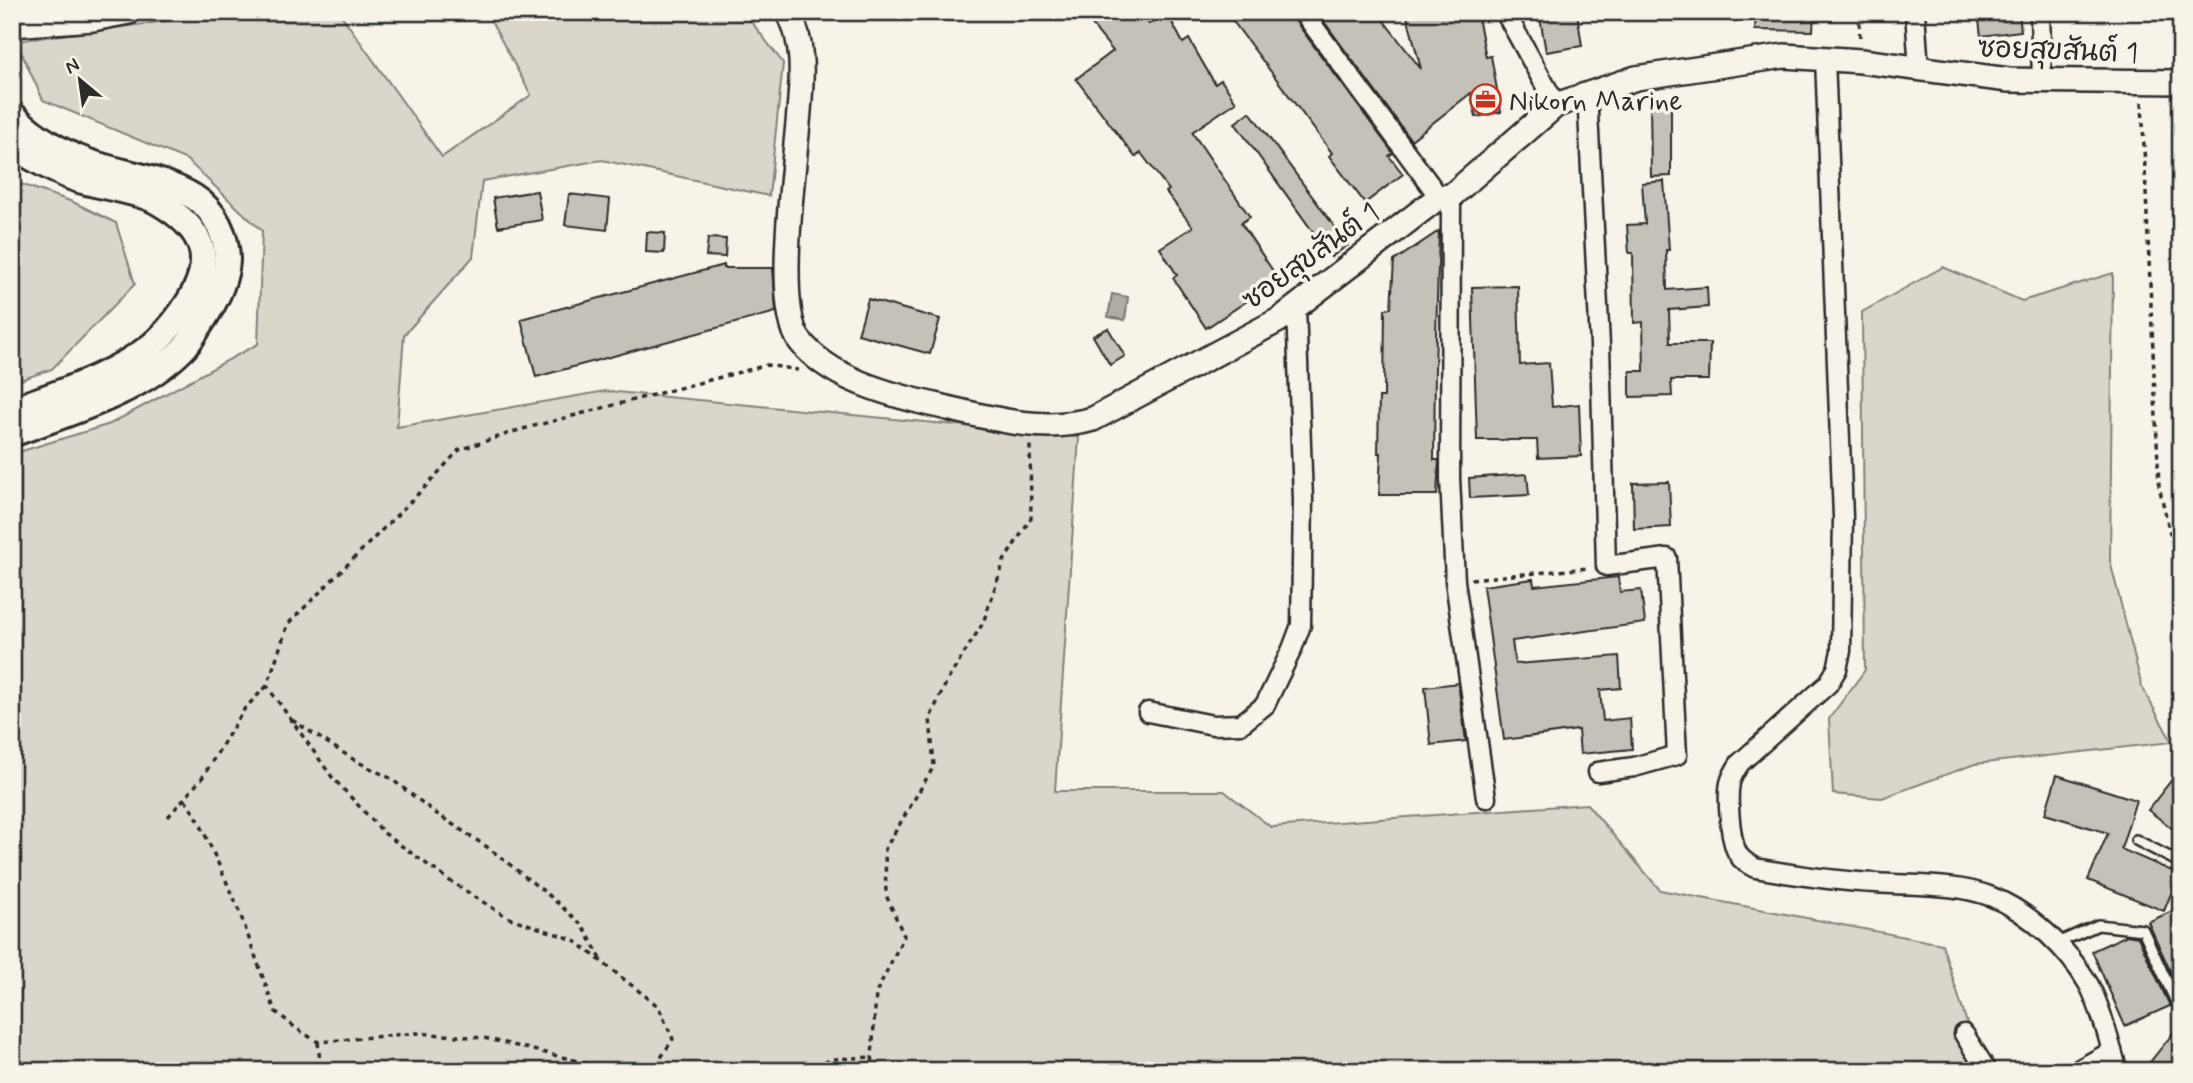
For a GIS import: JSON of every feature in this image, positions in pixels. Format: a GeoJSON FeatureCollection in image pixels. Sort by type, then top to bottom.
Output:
{"type":"FeatureCollection","features":[{"type":"Feature","properties":{"kind":"main road"},"geometry":{"type":"LineString","coordinates":[[12,114],[25,127],[55,148],[99,165],[140,174],[197,199],[209,210],[227,243],[227,267],[213,306],[185,347],[164,366],[110,396],[12,434]]}},
{"type":"Feature","properties":{"kind":"main road"},"geometry":{"type":"LineString","coordinates":[[12,146],[75,179],[154,199],[195,232],[204,252],[203,273],[192,298],[172,325],[152,345],[76,386],[12,409]]}},
{"type":"Feature","properties":{"kind":"street","name":"ซอยสุขสันต์ 1"},"geometry":{"type":"LineString","coordinates":[[788,12],[794,24],[803,69],[786,267],[792,328],[809,351],[827,366],[885,393],[1032,425],[1076,424],[1108,413],[1279,320],[1445,197],[1556,105],[1636,78],[1784,56],[1861,61],[2009,80],[2181,82]]}},
{"type":"Feature","properties":{"kind":"street"},"geometry":{"type":"LineString","coordinates":[[1303,12],[1445,197],[1450,478],[1455,581],[1486,798]]}},
{"type":"Feature","properties":{"kind":"street"},"geometry":{"type":"LineString","coordinates":[[1505,12],[1556,105]]}},
{"type":"Feature","properties":{"kind":"street"},"geometry":{"type":"LineString","coordinates":[[1915,12],[1919,69]]}},
{"type":"Feature","properties":{"kind":"street"},"geometry":{"type":"LineString","coordinates":[[2040,12],[2042,81]]}},
{"type":"Feature","properties":{"kind":"street"},"geometry":{"type":"LineString","coordinates":[[12,25],[93,19],[126,13]]}},
{"type":"Feature","properties":{"kind":"street"},"geometry":{"type":"LineString","coordinates":[[1825,58],[1843,517],[1841,652],[1838,668],[1828,684],[1740,763],[1734,772],[1729,786],[1729,801],[1735,846],[1745,863],[1755,869],[1851,882],[1959,889],[1990,896],[2025,916],[2056,944],[2090,987],[2118,1071]]}},
{"type":"Feature","properties":{"kind":"street"},"geometry":{"type":"LineString","coordinates":[[1587,93],[1600,345],[1606,566],[1667,558],[1677,755],[1634,767],[1598,772]]}},
{"type":"Feature","properties":{"kind":"street"},"geometry":{"type":"LineString","coordinates":[[1148,712],[1213,725],[1241,724],[1265,705],[1293,649],[1301,625],[1303,500],[1296,307]]}},
{"type":"Feature","properties":{"kind":"street"},"geometry":{"type":"LineString","coordinates":[[1964,1034],[1987,1071]]}},
{"type":"Feature","properties":{"kind":"street"},"geometry":{"type":"LineString","coordinates":[[2076,1071],[2112,1051]]}},
{"type":"Feature","properties":{"kind":"lane"},"geometry":{"type":"LineString","coordinates":[[2136,840],[2181,863]]}},
{"type":"Feature","properties":{"kind":"lane"},"geometry":{"type":"LineString","coordinates":[[2056,944],[2098,925],[2143,930],[2177,1004],[2181,1004]]}},
{"type":"Feature","properties":{"kind":"path"},"geometry":{"type":"LineString","coordinates":[[1859,12],[1861,61]]}},
{"type":"Feature","properties":{"kind":"path"},"geometry":{"type":"LineString","coordinates":[[2141,82],[2159,486],[2174,551]]}},
{"type":"Feature","properties":{"kind":"path"},"geometry":{"type":"LineString","coordinates":[[169,817],[202,778],[245,708],[267,686],[288,624],[459,450],[519,430],[766,365],[801,370],[827,366]]}},
{"type":"Feature","properties":{"kind":"path"},"geometry":{"type":"LineString","coordinates":[[875,1071],[872,1056],[876,993],[904,936],[886,895],[885,849],[934,766],[930,718],[947,681],[983,623],[1004,561],[1031,517],[1029,457],[1032,425]]}},
{"type":"Feature","properties":{"kind":"path"},"geometry":{"type":"LineString","coordinates":[[1455,581],[1606,566]]}},
{"type":"Feature","properties":{"kind":"path"},"geometry":{"type":"LineString","coordinates":[[267,686],[332,777],[384,833],[450,881],[507,916],[574,940],[658,1006],[673,1039],[651,1070]]}},
{"type":"Feature","properties":{"kind":"path"},"geometry":{"type":"LineString","coordinates":[[290,719],[356,761],[390,778],[437,814],[490,849],[583,926],[602,961]]}},
{"type":"Feature","properties":{"kind":"path"},"geometry":{"type":"LineString","coordinates":[[185,800],[198,819],[237,905],[275,1012],[318,1042],[417,1033],[484,1038],[618,1071]]}},
{"type":"Feature","properties":{"kind":"path"},"geometry":{"type":"LineString","coordinates":[[318,1042],[321,1071]]}},
{"type":"Feature","properties":{"kind":"path"},"geometry":{"type":"LineString","coordinates":[[795,1071],[834,1059],[872,1056]]}},
{"type":"Feature","properties":{"kind":"path"},"geometry":{"type":"LineString","coordinates":[[651,1070],[701,1067],[738,1071]]}},
{"type":"Feature","properties":{"kind":"shaded area"},"geometry":{"type":"Polygon","coordinates":[[[234,12],[339,12],[442,157],[531,95],[486,12],[744,12],[783,63],[769,196],[602,160],[482,181],[473,257],[404,335],[397,427],[606,391],[1079,437],[1055,791],[1224,791],[1271,827],[1587,804],[1660,890],[1942,944],[1982,1071],[12,1071],[12,454],[110,424],[258,344],[262,231],[187,160],[43,100],[16,41],[234,12]]]}},
{"type":"Feature","properties":{"kind":"shaded area"},"geometry":{"type":"Polygon","coordinates":[[[12,181],[73,202],[116,223],[135,284],[52,369],[12,383],[12,181]]]}},
{"type":"Feature","properties":{"kind":"shaded area"},"geometry":{"type":"Polygon","coordinates":[[[1943,267],[2022,301],[2113,273],[2110,561],[2142,687],[2172,742],[1975,764],[1882,798],[1833,794],[1829,719],[1865,670],[1862,312],[1943,267]]]}},
{"type":"Feature","properties":{"kind":"shaded area"},"geometry":{"type":"Polygon","coordinates":[[[1112,294],[1128,297],[1125,320],[1108,317],[1112,294]]]}},
{"type":"Feature","properties":{"kind":"building"},"geometry":{"type":"Polygon","coordinates":[[[1096,12],[1139,12],[1149,24],[1167,13],[1183,43],[1189,39],[1215,84],[1221,80],[1236,102],[1192,132],[1250,217],[1241,223],[1279,280],[1206,328],[1173,278],[1177,275],[1160,248],[1193,227],[1141,153],[1135,157],[1076,79],[1113,51],[1087,19],[1096,12]]]}},
{"type":"Feature","properties":{"kind":"building"},"geometry":{"type":"Polygon","coordinates":[[[1226,12],[1292,12],[1294,19],[1393,153],[1389,156],[1403,174],[1365,203],[1329,156],[1332,153],[1226,12]]]}},
{"type":"Feature","properties":{"kind":"building"},"geometry":{"type":"Polygon","coordinates":[[[1317,12],[1377,12],[1421,69],[1406,12],[1477,12],[1486,57],[1491,56],[1501,112],[1476,117],[1471,93],[1411,140],[1317,12]]]}},
{"type":"Feature","properties":{"kind":"building"},"geometry":{"type":"Polygon","coordinates":[[[1539,12],[1577,12],[1582,46],[1546,52],[1539,12]]]}},
{"type":"Feature","properties":{"kind":"building"},"geometry":{"type":"Polygon","coordinates":[[[1756,12],[1814,12],[1813,31],[1755,30],[1756,12]]]}},
{"type":"Feature","properties":{"kind":"building"},"geometry":{"type":"Polygon","coordinates":[[[1978,12],[2019,12],[2021,31],[1981,36],[1978,12]]]}},
{"type":"Feature","properties":{"kind":"building"},"geometry":{"type":"Polygon","coordinates":[[[1650,101],[1671,101],[1671,176],[1651,177],[1650,101]]]}},
{"type":"Feature","properties":{"kind":"building"},"geometry":{"type":"Polygon","coordinates":[[[1250,112],[1348,245],[1331,257],[1235,123],[1250,112]]]}},
{"type":"Feature","properties":{"kind":"building"},"geometry":{"type":"Polygon","coordinates":[[[1664,181],[1669,250],[1666,250],[1667,290],[1707,287],[1708,307],[1669,310],[1670,343],[1710,343],[1709,380],[1671,380],[1672,396],[1630,397],[1630,371],[1644,371],[1643,322],[1634,323],[1633,253],[1629,253],[1627,225],[1645,224],[1642,183],[1664,181]]]}},
{"type":"Feature","properties":{"kind":"building"},"geometry":{"type":"Polygon","coordinates":[[[537,191],[542,220],[498,227],[493,198],[537,191]]]}},
{"type":"Feature","properties":{"kind":"building"},"geometry":{"type":"Polygon","coordinates":[[[569,194],[610,199],[607,230],[565,225],[569,194]]]}},
{"type":"Feature","properties":{"kind":"building"},"geometry":{"type":"Polygon","coordinates":[[[1439,231],[1434,460],[1439,460],[1437,495],[1379,495],[1379,397],[1384,397],[1385,309],[1391,308],[1394,261],[1439,231]]]}},
{"type":"Feature","properties":{"kind":"building"},"geometry":{"type":"Polygon","coordinates":[[[647,232],[665,233],[664,253],[646,252],[647,232]]]}},
{"type":"Feature","properties":{"kind":"building"},"geometry":{"type":"Polygon","coordinates":[[[708,238],[726,239],[725,257],[706,256],[708,238]]]}},
{"type":"Feature","properties":{"kind":"building"},"geometry":{"type":"Polygon","coordinates":[[[724,265],[724,268],[773,268],[776,312],[536,377],[521,319],[724,265]]]}},
{"type":"Feature","properties":{"kind":"building"},"geometry":{"type":"Polygon","coordinates":[[[1518,286],[1520,365],[1549,363],[1552,407],[1579,404],[1581,456],[1538,458],[1537,440],[1477,440],[1472,287],[1518,286]]]}},
{"type":"Feature","properties":{"kind":"building"},"geometry":{"type":"Polygon","coordinates":[[[868,299],[940,319],[930,354],[858,334],[868,299]]]}},
{"type":"Feature","properties":{"kind":"building"},"geometry":{"type":"Polygon","coordinates":[[[1108,328],[1125,356],[1110,365],[1093,336],[1108,328]]]}},
{"type":"Feature","properties":{"kind":"building"},"geometry":{"type":"Polygon","coordinates":[[[1527,474],[1529,495],[1470,498],[1469,478],[1527,474]]]}},
{"type":"Feature","properties":{"kind":"building"},"geometry":{"type":"Polygon","coordinates":[[[1669,482],[1671,527],[1634,529],[1633,483],[1669,482]]]}},
{"type":"Feature","properties":{"kind":"building"},"geometry":{"type":"Polygon","coordinates":[[[1618,577],[1620,592],[1641,590],[1645,623],[1512,641],[1515,664],[1619,656],[1621,688],[1600,690],[1603,721],[1630,718],[1632,749],[1580,754],[1578,730],[1504,740],[1483,586],[1533,579],[1534,586],[1618,577]]]}},
{"type":"Feature","properties":{"kind":"building"},"geometry":{"type":"Polygon","coordinates":[[[1458,683],[1466,741],[1431,745],[1425,687],[1458,683]]]}},
{"type":"Feature","properties":{"kind":"building"},"geometry":{"type":"Polygon","coordinates":[[[2181,768],[2181,835],[2148,810],[2181,768]]]}},
{"type":"Feature","properties":{"kind":"building"},"geometry":{"type":"Polygon","coordinates":[[[2057,775],[2136,800],[2121,849],[2179,874],[2164,911],[2088,880],[2108,833],[2045,814],[2057,775]]]}},
{"type":"Feature","properties":{"kind":"building"},"geometry":{"type":"Polygon","coordinates":[[[2181,907],[2181,995],[2148,922],[2181,907]]]}},
{"type":"Feature","properties":{"kind":"building"},"geometry":{"type":"Polygon","coordinates":[[[2127,935],[2138,937],[2170,1006],[2125,1026],[2092,951],[2127,935]]]}},
{"type":"Feature","properties":{"kind":"building"},"geometry":{"type":"Polygon","coordinates":[[[2181,1023],[2181,1071],[2143,1071],[2181,1023]]]}},
{"type":"Feature","properties":{"kind":"place","name":"Nikorn Marine"},"geometry":{"type":"Point","coordinates":[1486,100]}}]}
